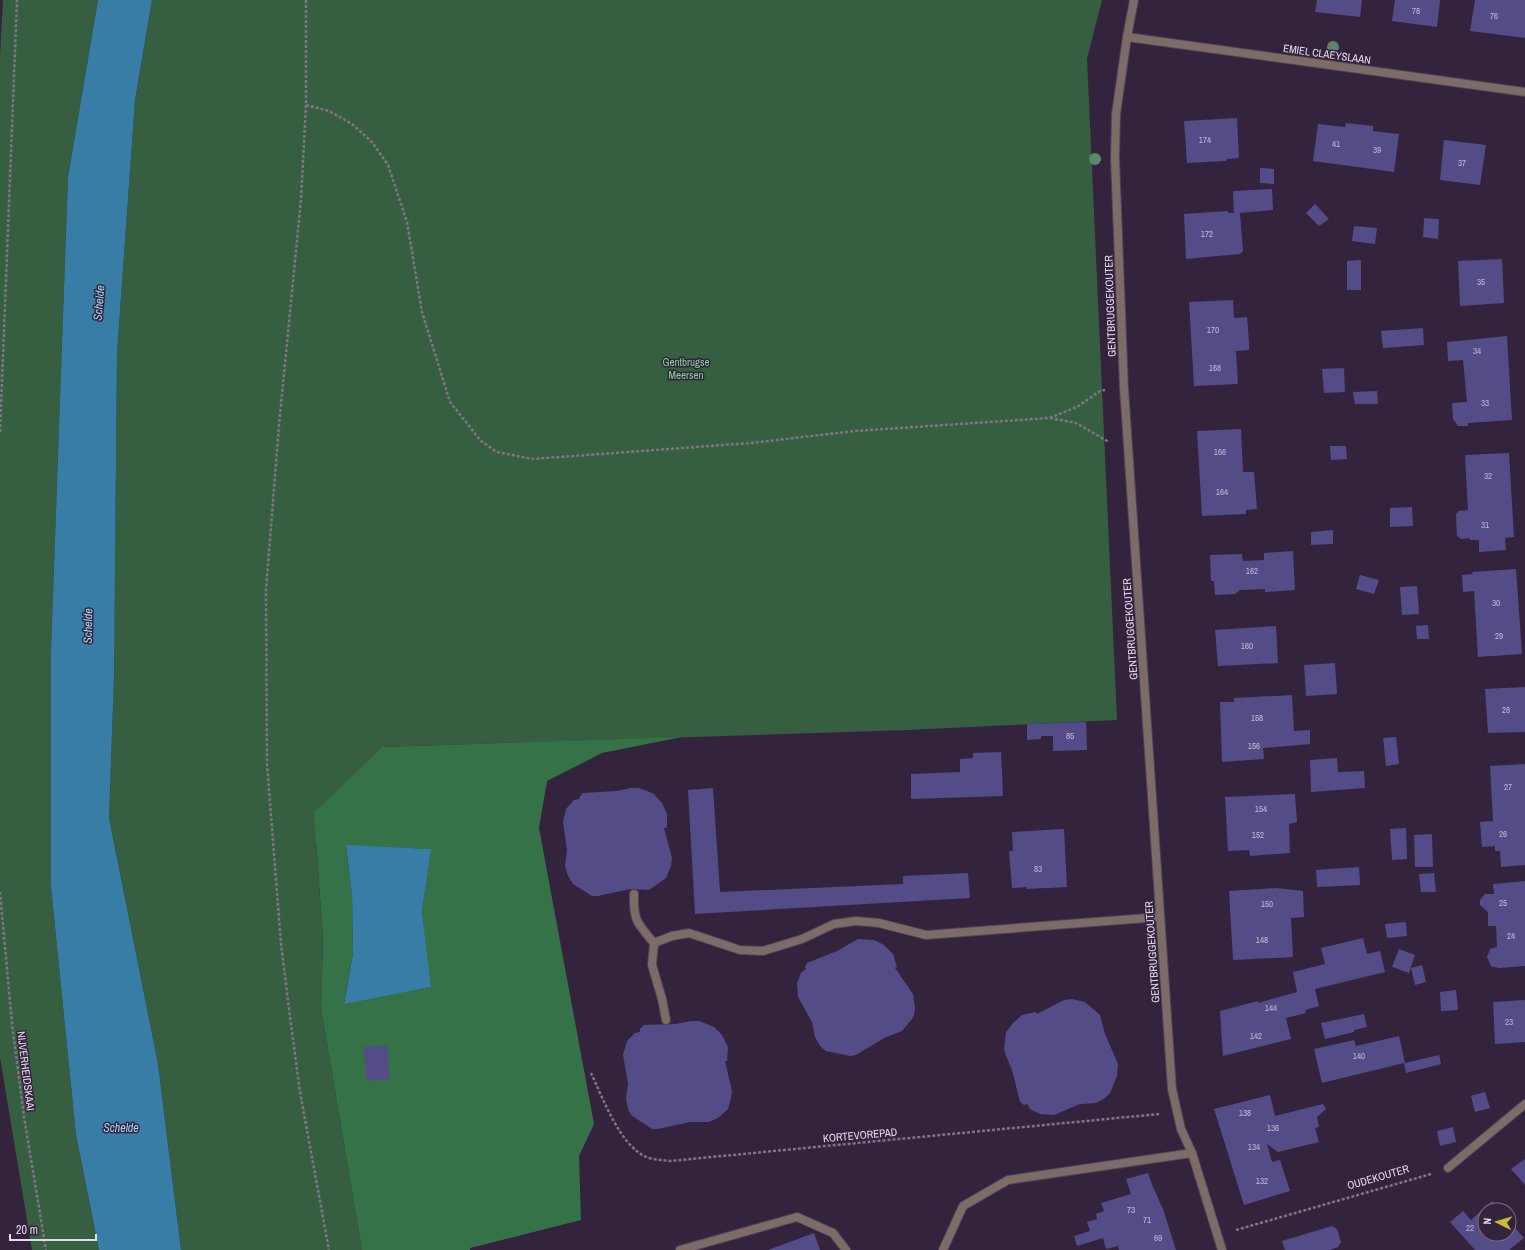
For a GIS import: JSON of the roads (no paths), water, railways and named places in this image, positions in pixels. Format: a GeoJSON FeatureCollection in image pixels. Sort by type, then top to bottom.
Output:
{"type":"FeatureCollection","features":[{"type":"Feature","properties":{"kind":"street","name":"GENTBRUGGEKOUTER"},"geometry":{"type":"LineString","coordinates":[[1134,0],[1126,37],[1116,114],[1115,159],[1124,388],[1172,1089],[1181,1129],[1192,1153],[1222,1250]]}},
{"type":"Feature","properties":{"kind":"street","name":"EMIEL CLAEYSLAAN"},"geometry":{"type":"LineString","coordinates":[[1126,37],[1525,92]]}},
{"type":"Feature","properties":{"kind":"street"},"geometry":{"type":"LineString","coordinates":[[634,894],[634,911],[639,925],[654,943],[652,965],[662,999],[666,1020]]}},
{"type":"Feature","properties":{"kind":"street"},"geometry":{"type":"LineString","coordinates":[[654,943],[672,936],[689,933],[740,950],[763,951],[802,939],[834,924],[856,920],[879,923],[926,935],[1160,917]]}},
{"type":"Feature","properties":{"kind":"street"},"geometry":{"type":"LineString","coordinates":[[1448,1168],[1525,1104]]}},
{"type":"Feature","properties":{"kind":"street"},"geometry":{"type":"LineString","coordinates":[[943,1250],[962,1206],[1008,1180],[1192,1153]]}},
{"type":"Feature","properties":{"kind":"street"},"geometry":{"type":"LineString","coordinates":[[680,1250],[797,1217],[833,1233],[846,1250]]}},
{"type":"Feature","properties":{"kind":"water","name":"Schelde"},"geometry":{"type":"Polygon","coordinates":[[[98,0],[152,0],[135,100],[117,354],[114,678],[109,818],[158,1064],[181,1250],[99,1250],[76,1135],[51,887],[51,650],[68,177],[98,0]]]}},
{"type":"Feature","properties":{"kind":"water"},"geometry":{"type":"Polygon","coordinates":[[[346,845],[431,849],[422,911],[431,987],[344,1004],[353,953],[352,896],[346,845]]]}},
{"type":"Feature","properties":{"kind":"park label","name":"Gentbrugse Meersen"},"geometry":{"type":"Point","coordinates":[686,368]}}]}
